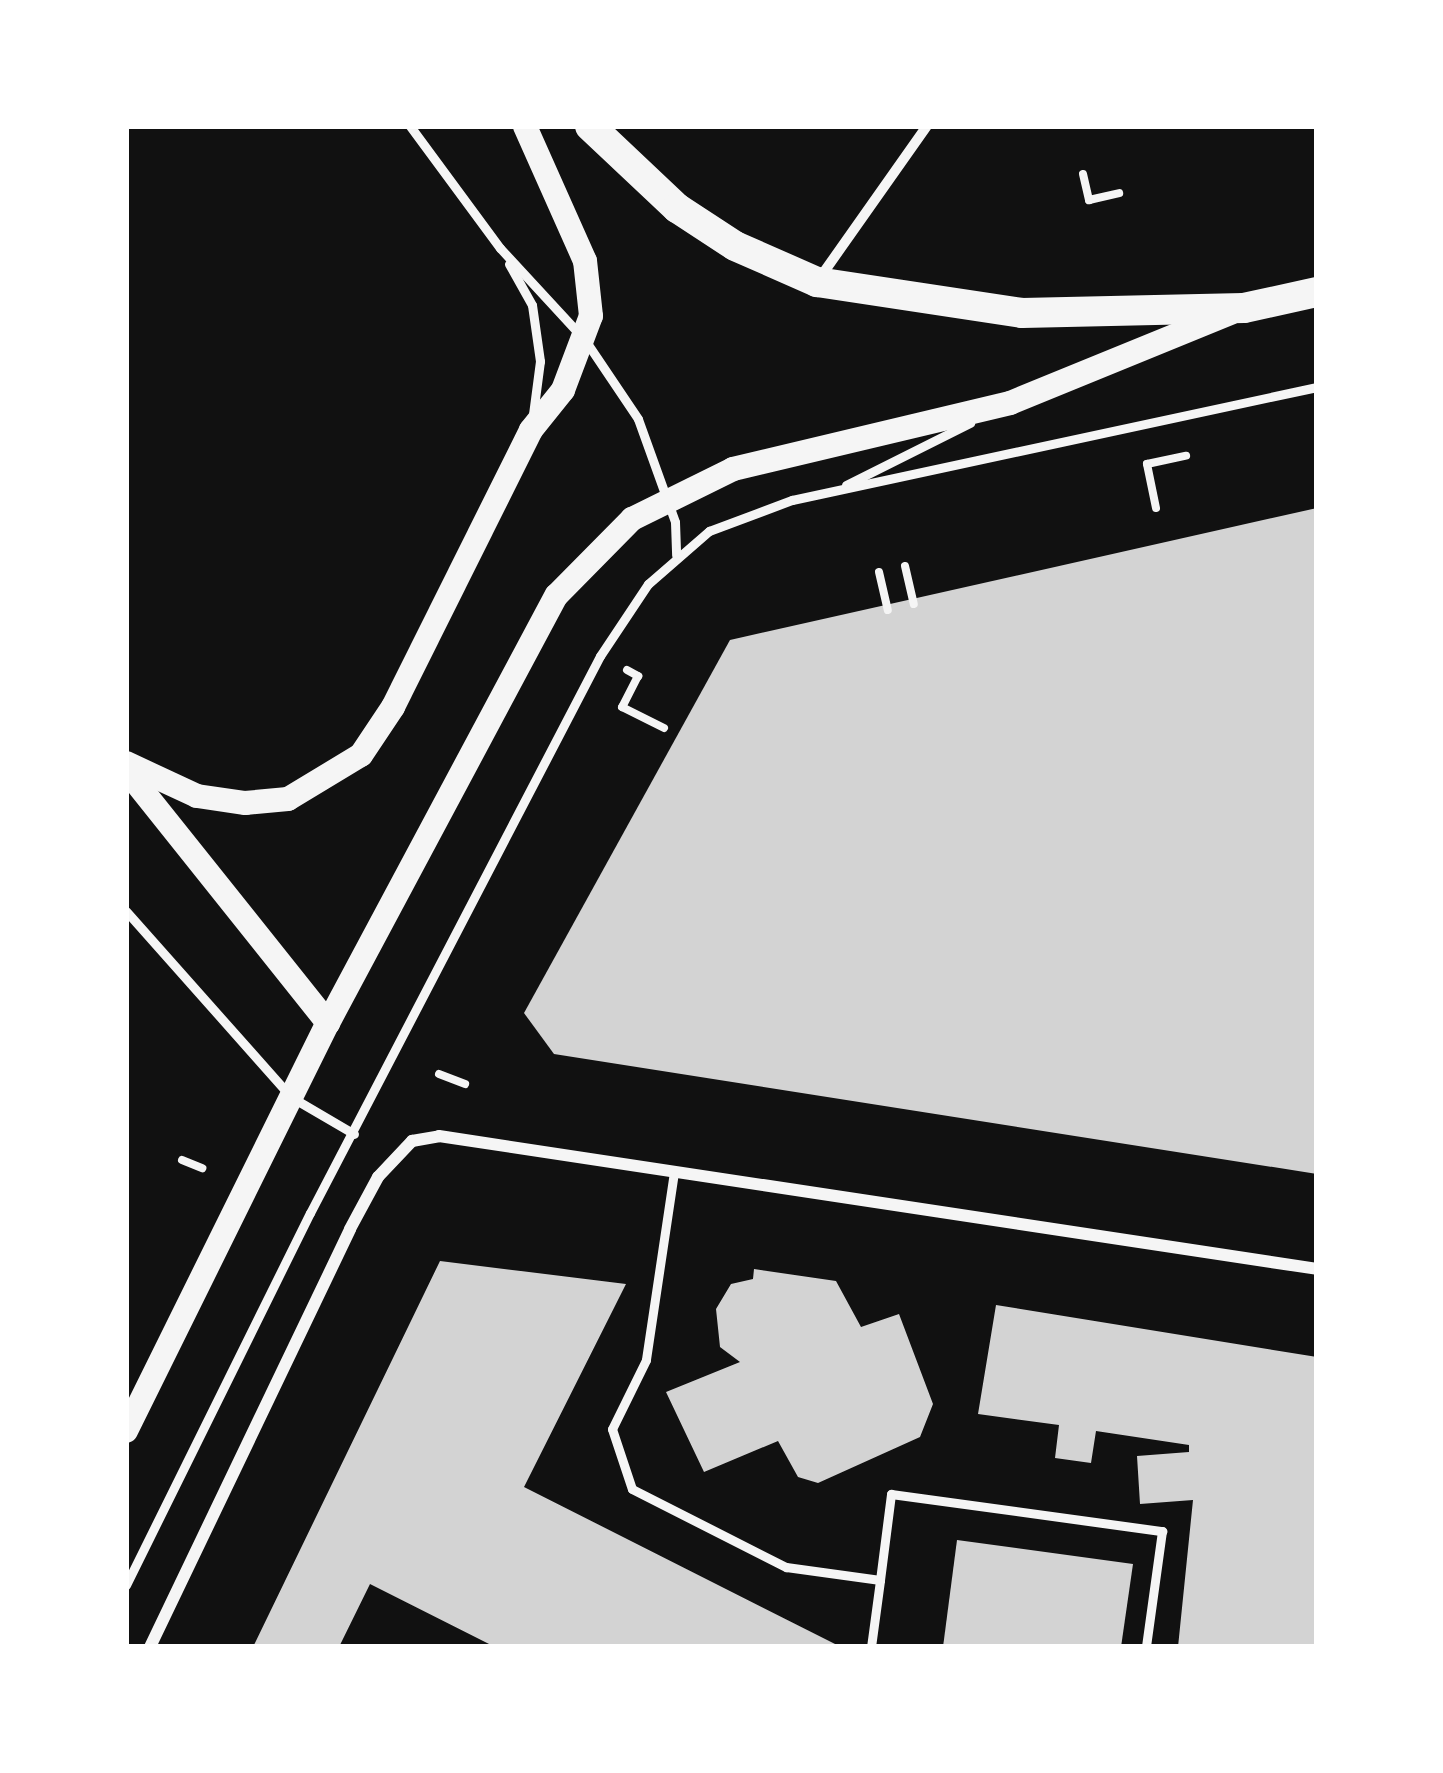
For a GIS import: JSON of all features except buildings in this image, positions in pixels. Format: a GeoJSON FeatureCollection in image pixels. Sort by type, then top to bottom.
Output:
{"type":"FeatureCollection","features":[{"type":"Feature","properties":{"kind":"main road"},"geometry":{"type":"LineString","coordinates":[[126,767],[197,796],[245,803],[323,785],[361,755],[531,430],[563,389],[585,340],[592,292],[585,261],[525,126]]}},
{"type":"Feature","properties":{"kind":"main road"},"geometry":{"type":"LineString","coordinates":[[590,126],[677,208],[734,246],[817,282],[1022,313],[1244,308]]}},
{"type":"Feature","properties":{"kind":"main road"},"geometry":{"type":"LineString","coordinates":[[126,1431],[328,1023],[557,595],[632,520],[668,496],[785,453],[1010,403],[1244,308],[1317,292]]}},
{"type":"Feature","properties":{"kind":"main road"},"geometry":{"type":"LineString","coordinates":[[126,767],[328,1023]]}},
{"type":"Feature","properties":{"kind":"street"},"geometry":{"type":"LineString","coordinates":[[817,282],[927,126]]}},
{"type":"Feature","properties":{"kind":"street"},"geometry":{"type":"LineString","coordinates":[[150,1647],[378,1177],[412,1141],[439,1136],[1317,1269]]}},
{"type":"Feature","properties":{"kind":"lane"},"geometry":{"type":"LineString","coordinates":[[410,126],[500,248],[585,340],[638,419],[668,496],[676,555]]}},
{"type":"Feature","properties":{"kind":"lane"},"geometry":{"type":"LineString","coordinates":[[500,248],[532,305],[540,361],[531,430]]}},
{"type":"Feature","properties":{"kind":"lane"},"geometry":{"type":"LineString","coordinates":[[126,1585],[600,656],[676,555],[743,515],[830,492],[1317,387]]}},
{"type":"Feature","properties":{"kind":"lane"},"geometry":{"type":"LineString","coordinates":[[830,492],[1010,403]]}},
{"type":"Feature","properties":{"kind":"lane"},"geometry":{"type":"LineString","coordinates":[[126,796],[154,806]]}},
{"type":"Feature","properties":{"kind":"lane"},"geometry":{"type":"LineString","coordinates":[[126,911],[291,1097],[354,1134]]}},
{"type":"Feature","properties":{"kind":"lane"},"geometry":{"type":"LineString","coordinates":[[674,1172],[646,1360],[612,1429],[632,1489],[786,1567],[880,1580]]}},
{"type":"Feature","properties":{"kind":"lane"},"geometry":{"type":"LineString","coordinates":[[871,1647],[892,1494],[1162,1531],[1146,1647]]}},
{"type":"Feature","properties":{"kind":"path"},"geometry":{"type":"LineString","coordinates":[[1083,174],[1089,200],[1119,194]]}},
{"type":"Feature","properties":{"kind":"path"},"geometry":{"type":"LineString","coordinates":[[1156,508],[1147,464],[1186,456]]}},
{"type":"Feature","properties":{"kind":"path"},"geometry":{"type":"LineString","coordinates":[[905,566],[914,604]]}},
{"type":"Feature","properties":{"kind":"path"},"geometry":{"type":"LineString","coordinates":[[879,572],[888,610]]}},
{"type":"Feature","properties":{"kind":"path"},"geometry":{"type":"LineString","coordinates":[[626,670],[638,676],[622,707],[664,728]]}},
{"type":"Feature","properties":{"kind":"path"},"geometry":{"type":"LineString","coordinates":[[439,1074],[465,1084]]}},
{"type":"Feature","properties":{"kind":"path"},"geometry":{"type":"LineString","coordinates":[[182,1160],[202,1168]]}}]}
